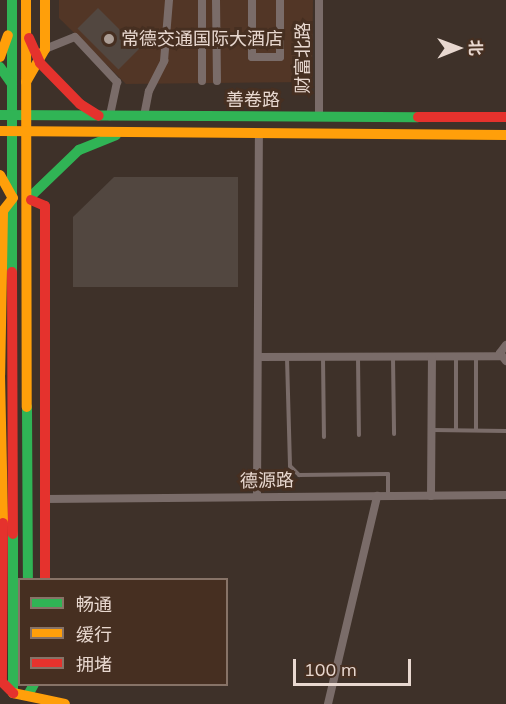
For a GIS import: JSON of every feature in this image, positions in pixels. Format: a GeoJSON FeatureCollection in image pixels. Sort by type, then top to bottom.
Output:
{"type":"FeatureCollection","features":[{"type":"Feature","properties":{"kind":"main road"},"geometry":{"type":"LineString","coordinates":[[12,0],[14,198],[5,322],[8,417],[5,624],[18,678]]}},
{"type":"Feature","properties":{"kind":"main road"},"geometry":{"type":"LineString","coordinates":[[26,0],[28,578]]}},
{"type":"Feature","properties":{"kind":"main road"},"geometry":{"type":"LineString","coordinates":[[26,82],[40,63],[45,49],[45,0]]}},
{"type":"Feature","properties":{"kind":"main road"},"geometry":{"type":"LineString","coordinates":[[0,57],[12,23]]}},
{"type":"Feature","properties":{"kind":"main road"},"geometry":{"type":"LineString","coordinates":[[26,29],[40,63],[80,104],[105,116]]}},
{"type":"Feature","properties":{"kind":"main road"},"geometry":{"type":"LineString","coordinates":[[0,67],[12,84]]}},
{"type":"Feature","properties":{"kind":"main road","name":"善卷路"},"geometry":{"type":"LineString","coordinates":[[0,115],[506,117]]}},
{"type":"Feature","properties":{"kind":"main road"},"geometry":{"type":"LineString","coordinates":[[0,131],[13,132]]}},
{"type":"Feature","properties":{"kind":"main road","name":"善卷路"},"geometry":{"type":"LineString","coordinates":[[13,132],[116,135],[506,135]]}},
{"type":"Feature","properties":{"kind":"main road"},"geometry":{"type":"LineString","coordinates":[[28,199],[79,150],[116,135]]}},
{"type":"Feature","properties":{"kind":"main road"},"geometry":{"type":"LineString","coordinates":[[0,175],[14,198]]}},
{"type":"Feature","properties":{"kind":"main road"},"geometry":{"type":"LineString","coordinates":[[28,199],[45,206],[44,291],[47,349],[45,578]]}},
{"type":"Feature","properties":{"kind":"main road"},"geometry":{"type":"LineString","coordinates":[[28,291],[44,291]]}},
{"type":"Feature","properties":{"kind":"main road","name":"德源路"},"geometry":{"type":"LineString","coordinates":[[28,500],[45,499]]}},
{"type":"Feature","properties":{"kind":"main road"},"geometry":{"type":"LineString","coordinates":[[22,694],[65,704]]}},
{"type":"Feature","properties":{"kind":"street"},"geometry":{"type":"LineString","coordinates":[[144,116],[149,91],[164,61],[169,0]]}},
{"type":"Feature","properties":{"kind":"street"},"geometry":{"type":"LineString","coordinates":[[202,0],[202,81]]}},
{"type":"Feature","properties":{"kind":"street"},"geometry":{"type":"LineString","coordinates":[[216,0],[217,81]]}},
{"type":"Feature","properties":{"kind":"street"},"geometry":{"type":"LineString","coordinates":[[252,0],[252,57],[280,57],[280,0]]}},
{"type":"Feature","properties":{"kind":"street","name":"财富北路"},"geometry":{"type":"LineString","coordinates":[[319,0],[319,117]]}},
{"type":"Feature","properties":{"kind":"street"},"geometry":{"type":"LineString","coordinates":[[45,49],[75,38],[117,82],[105,116]]}},
{"type":"Feature","properties":{"kind":"street"},"geometry":{"type":"LineString","coordinates":[[257,497],[259,135]]}},
{"type":"Feature","properties":{"kind":"street"},"geometry":{"type":"LineString","coordinates":[[258,357],[476,356],[503,359],[505,344]]}},
{"type":"Feature","properties":{"kind":"street"},"geometry":{"type":"LineString","coordinates":[[431,496],[432,357]]}},
{"type":"Feature","properties":{"kind":"street","name":"德源路"},"geometry":{"type":"LineString","coordinates":[[45,499],[506,495]]}},
{"type":"Feature","properties":{"kind":"street"},"geometry":{"type":"LineString","coordinates":[[328,704],[377,496]]}},
{"type":"Feature","properties":{"kind":"lane"},"geometry":{"type":"LineString","coordinates":[[456,356],[456,430]]}},
{"type":"Feature","properties":{"kind":"lane"},"geometry":{"type":"LineString","coordinates":[[476,356],[476,430]]}},
{"type":"Feature","properties":{"kind":"lane"},"geometry":{"type":"LineString","coordinates":[[287,357],[290,466],[299,475],[388,474],[388,496]]}},
{"type":"Feature","properties":{"kind":"lane"},"geometry":{"type":"LineString","coordinates":[[322,357],[324,437]]}},
{"type":"Feature","properties":{"kind":"lane"},"geometry":{"type":"LineString","coordinates":[[358,357],[358,435]]}},
{"type":"Feature","properties":{"kind":"lane"},"geometry":{"type":"LineString","coordinates":[[393,357],[394,434]]}},
{"type":"Feature","properties":{"kind":"lane"},"geometry":{"type":"LineString","coordinates":[[432,430],[506,431]]}},
{"type":"Feature","properties":{"kind":"shaded area"},"geometry":{"type":"Polygon","coordinates":[[[59,0],[313,0],[312,82],[126,84],[59,18],[59,0]]]}},
{"type":"Feature","properties":{"kind":"building","name":"常德交通国际大酒店"},"geometry":{"type":"Polygon","coordinates":[[[98,8],[139,49],[119,70],[77,29],[98,8]]]}},
{"type":"Feature","properties":{"kind":"building"},"geometry":{"type":"Polygon","coordinates":[[[114,177],[238,177],[238,287],[73,287],[73,217],[114,177]]]}},
{"type":"Feature","properties":{"kind":"traffic: fast"},"geometry":{"type":"LineString","coordinates":[[12,0],[12,272]]}},
{"type":"Feature","properties":{"kind":"traffic: fast"},"geometry":{"type":"LineString","coordinates":[[0,67],[12,84]]}},
{"type":"Feature","properties":{"kind":"traffic: fast"},"geometry":{"type":"LineString","coordinates":[[0,115],[418,117]]}},
{"type":"Feature","properties":{"kind":"traffic: fast"},"geometry":{"type":"LineString","coordinates":[[31,200],[28,199],[79,150],[116,135]]}},
{"type":"Feature","properties":{"kind":"traffic: fast"},"geometry":{"type":"LineString","coordinates":[[27,407],[28,578]]}},
{"type":"Feature","properties":{"kind":"traffic: fast"},"geometry":{"type":"LineString","coordinates":[[13,534],[13,693]]}},
{"type":"Feature","properties":{"kind":"traffic: fast"},"geometry":{"type":"LineString","coordinates":[[28,695],[33,686]]}},
{"type":"Feature","properties":{"kind":"traffic: slow"},"geometry":{"type":"LineString","coordinates":[[26,0],[27,407]]}},
{"type":"Feature","properties":{"kind":"traffic: slow"},"geometry":{"type":"LineString","coordinates":[[26,82],[45,49],[45,0]]}},
{"type":"Feature","properties":{"kind":"traffic: slow"},"geometry":{"type":"LineString","coordinates":[[0,57],[8,35]]}},
{"type":"Feature","properties":{"kind":"traffic: slow"},"geometry":{"type":"LineString","coordinates":[[0,131],[506,135]]}},
{"type":"Feature","properties":{"kind":"traffic: slow"},"geometry":{"type":"LineString","coordinates":[[0,175],[13,198],[3,211],[0,375],[3,523]]}},
{"type":"Feature","properties":{"kind":"traffic: slow"},"geometry":{"type":"LineString","coordinates":[[13,693],[65,704]]}},
{"type":"Feature","properties":{"kind":"traffic: jam"},"geometry":{"type":"LineString","coordinates":[[29,38],[40,63],[80,104],[99,116]]}},
{"type":"Feature","properties":{"kind":"traffic: jam"},"geometry":{"type":"LineString","coordinates":[[418,117],[506,117]]}},
{"type":"Feature","properties":{"kind":"traffic: jam"},"geometry":{"type":"LineString","coordinates":[[31,200],[45,206],[45,578]]}},
{"type":"Feature","properties":{"kind":"traffic: jam"},"geometry":{"type":"LineString","coordinates":[[12,272],[13,534]]}},
{"type":"Feature","properties":{"kind":"traffic: jam"},"geometry":{"type":"LineString","coordinates":[[3,523],[2,682],[13,693]]}},
{"type":"Feature","properties":{"kind":"place","name":"常德交通国际大酒店"},"geometry":{"type":"Point","coordinates":[109,39]}}]}
